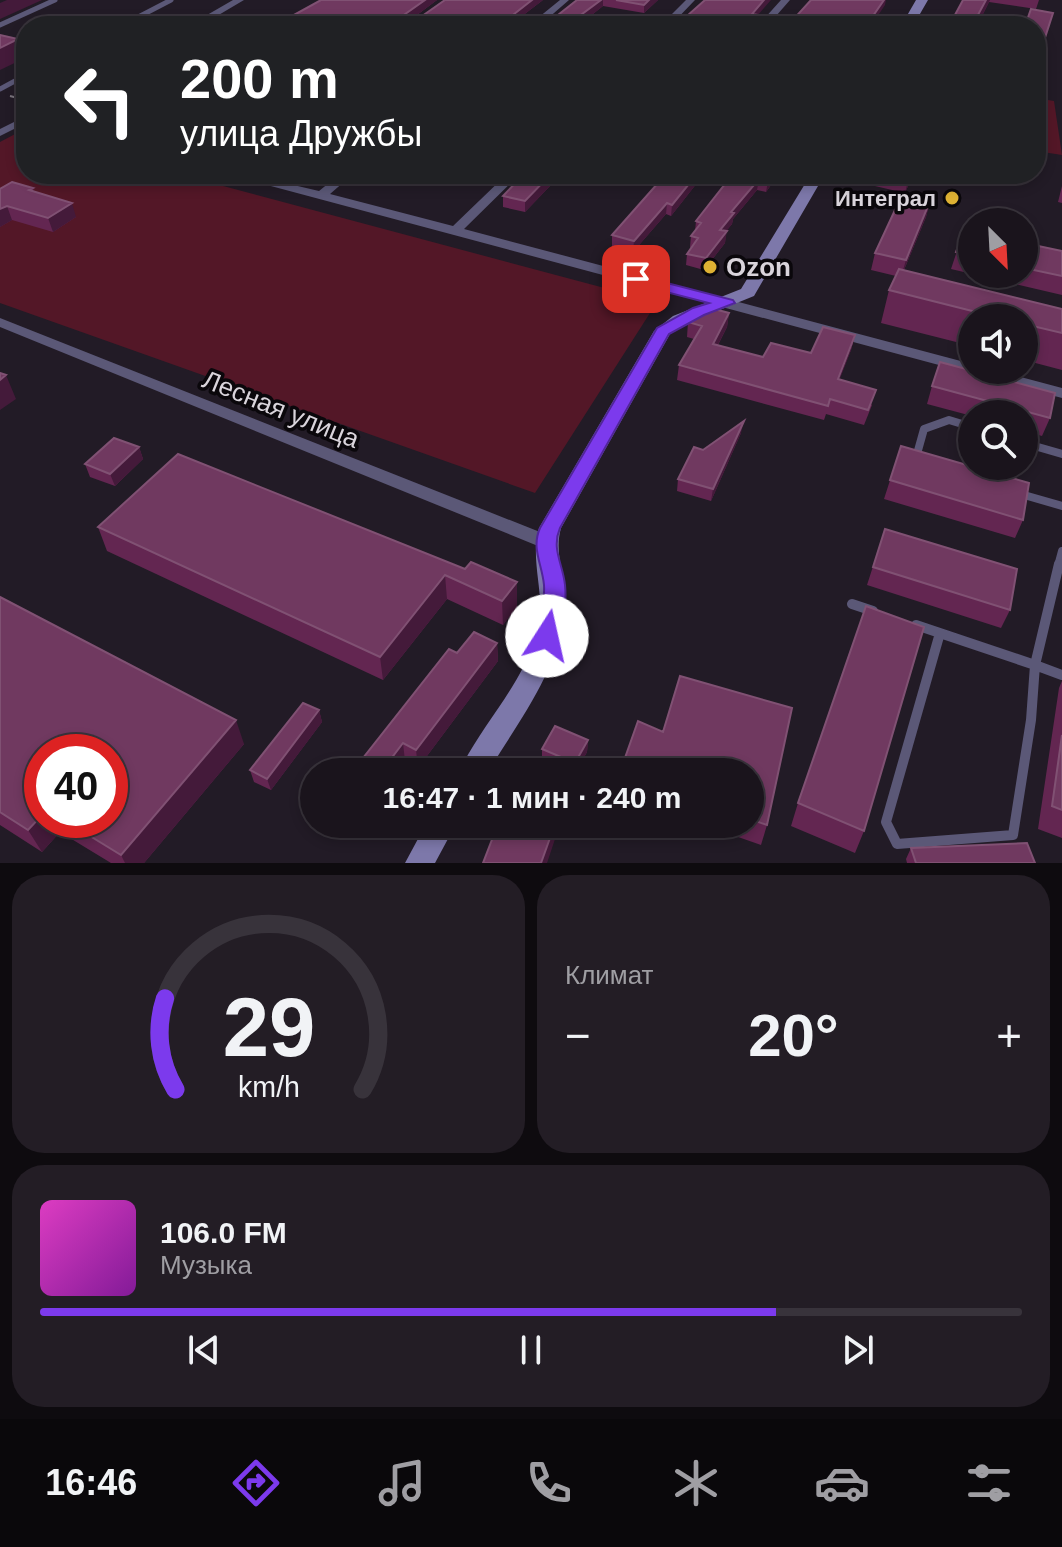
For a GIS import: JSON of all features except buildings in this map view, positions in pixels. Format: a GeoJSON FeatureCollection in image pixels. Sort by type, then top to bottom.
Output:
{"type":"FeatureCollection","features":[{"type":"Feature","properties":{"kind":"street"},"geometry":{"type":"LineString","coordinates":[[211,16],[240,0]]}},
{"type":"Feature","properties":{"kind":"street"},"geometry":{"type":"LineString","coordinates":[[545,16],[565,0]]}},
{"type":"Feature","properties":{"kind":"street"},"geometry":{"type":"LineString","coordinates":[[675,16],[691,0]]}},
{"type":"Feature","properties":{"kind":"street"},"geometry":{"type":"LineString","coordinates":[[771,16],[786,0]]}},
{"type":"Feature","properties":{"kind":"street"},"geometry":{"type":"LineString","coordinates":[[274,184],[958,365]]}},
{"type":"Feature","properties":{"kind":"street"},"geometry":{"type":"LineString","coordinates":[[321,195],[335,184]]}},
{"type":"Feature","properties":{"kind":"street"},"geometry":{"type":"LineString","coordinates":[[455,231],[504,184]]}},
{"type":"Feature","properties":{"kind":"street"},"geometry":{"type":"LineString","coordinates":[[481,758],[541,659],[553,613],[554,584],[544,541],[663,331],[699,311],[727,303],[748,292],[812,184]]}},
{"type":"Feature","properties":{"kind":"street","name":"Лесная улица"},"geometry":{"type":"LineString","coordinates":[[0,322],[544,541]]}},
{"type":"Feature","properties":{"kind":"street"},"geometry":{"type":"LineString","coordinates":[[1029,384],[1062,393]]}},
{"type":"Feature","properties":{"kind":"street"},"geometry":{"type":"LineString","coordinates":[[419,863],[434,838]]}},
{"type":"Feature","properties":{"kind":"lane"},"geometry":{"type":"LineString","coordinates":[[20,16],[55,0]]}},
{"type":"Feature","properties":{"kind":"lane"},"geometry":{"type":"LineString","coordinates":[[140,16],[171,0]]}},
{"type":"Feature","properties":{"kind":"lane"},"geometry":{"type":"LineString","coordinates":[[934,469],[917,454],[924,429],[949,420],[958,423]]}},
{"type":"Feature","properties":{"kind":"lane"},"geometry":{"type":"LineString","coordinates":[[1038,447],[1062,454]]}},
{"type":"Feature","properties":{"kind":"lane"},"geometry":{"type":"LineString","coordinates":[[1005,489],[1062,506]]}},
{"type":"Feature","properties":{"kind":"lane"},"geometry":{"type":"LineString","coordinates":[[940,633],[886,822],[897,844],[1013,835],[1031,720],[1035,665],[1062,551]]}},
{"type":"Feature","properties":{"kind":"lane"},"geometry":{"type":"LineString","coordinates":[[852,604],[882,614]]}},
{"type":"Feature","properties":{"kind":"lane"},"geometry":{"type":"LineString","coordinates":[[911,624],[1062,675]]}},
{"type":"Feature","properties":{"kind":"shaded area"},"geometry":{"type":"Polygon","coordinates":[[[1046,100],[1054,101],[1062,155],[1046,153],[1046,100]]]}},
{"type":"Feature","properties":{"kind":"shaded area"},"geometry":{"type":"Polygon","coordinates":[[[16,134],[16,184],[215,184],[657,302],[535,493],[0,303],[0,142],[16,134]]]}},
{"type":"Feature","properties":{"kind":"place","name":"Интеграл"},"geometry":{"type":"Point","coordinates":[952,198]}},
{"type":"Feature","properties":{"kind":"place","name":"Ozon"},"geometry":{"type":"Point","coordinates":[710,267]}},
{"type":"Feature","properties":{"kind":"route"},"geometry":{"type":"LineString","coordinates":[[547,636],[553,613],[554,584],[544,541],[550,528],[663,331],[699,311],[727,303],[636,279]]}}]}
